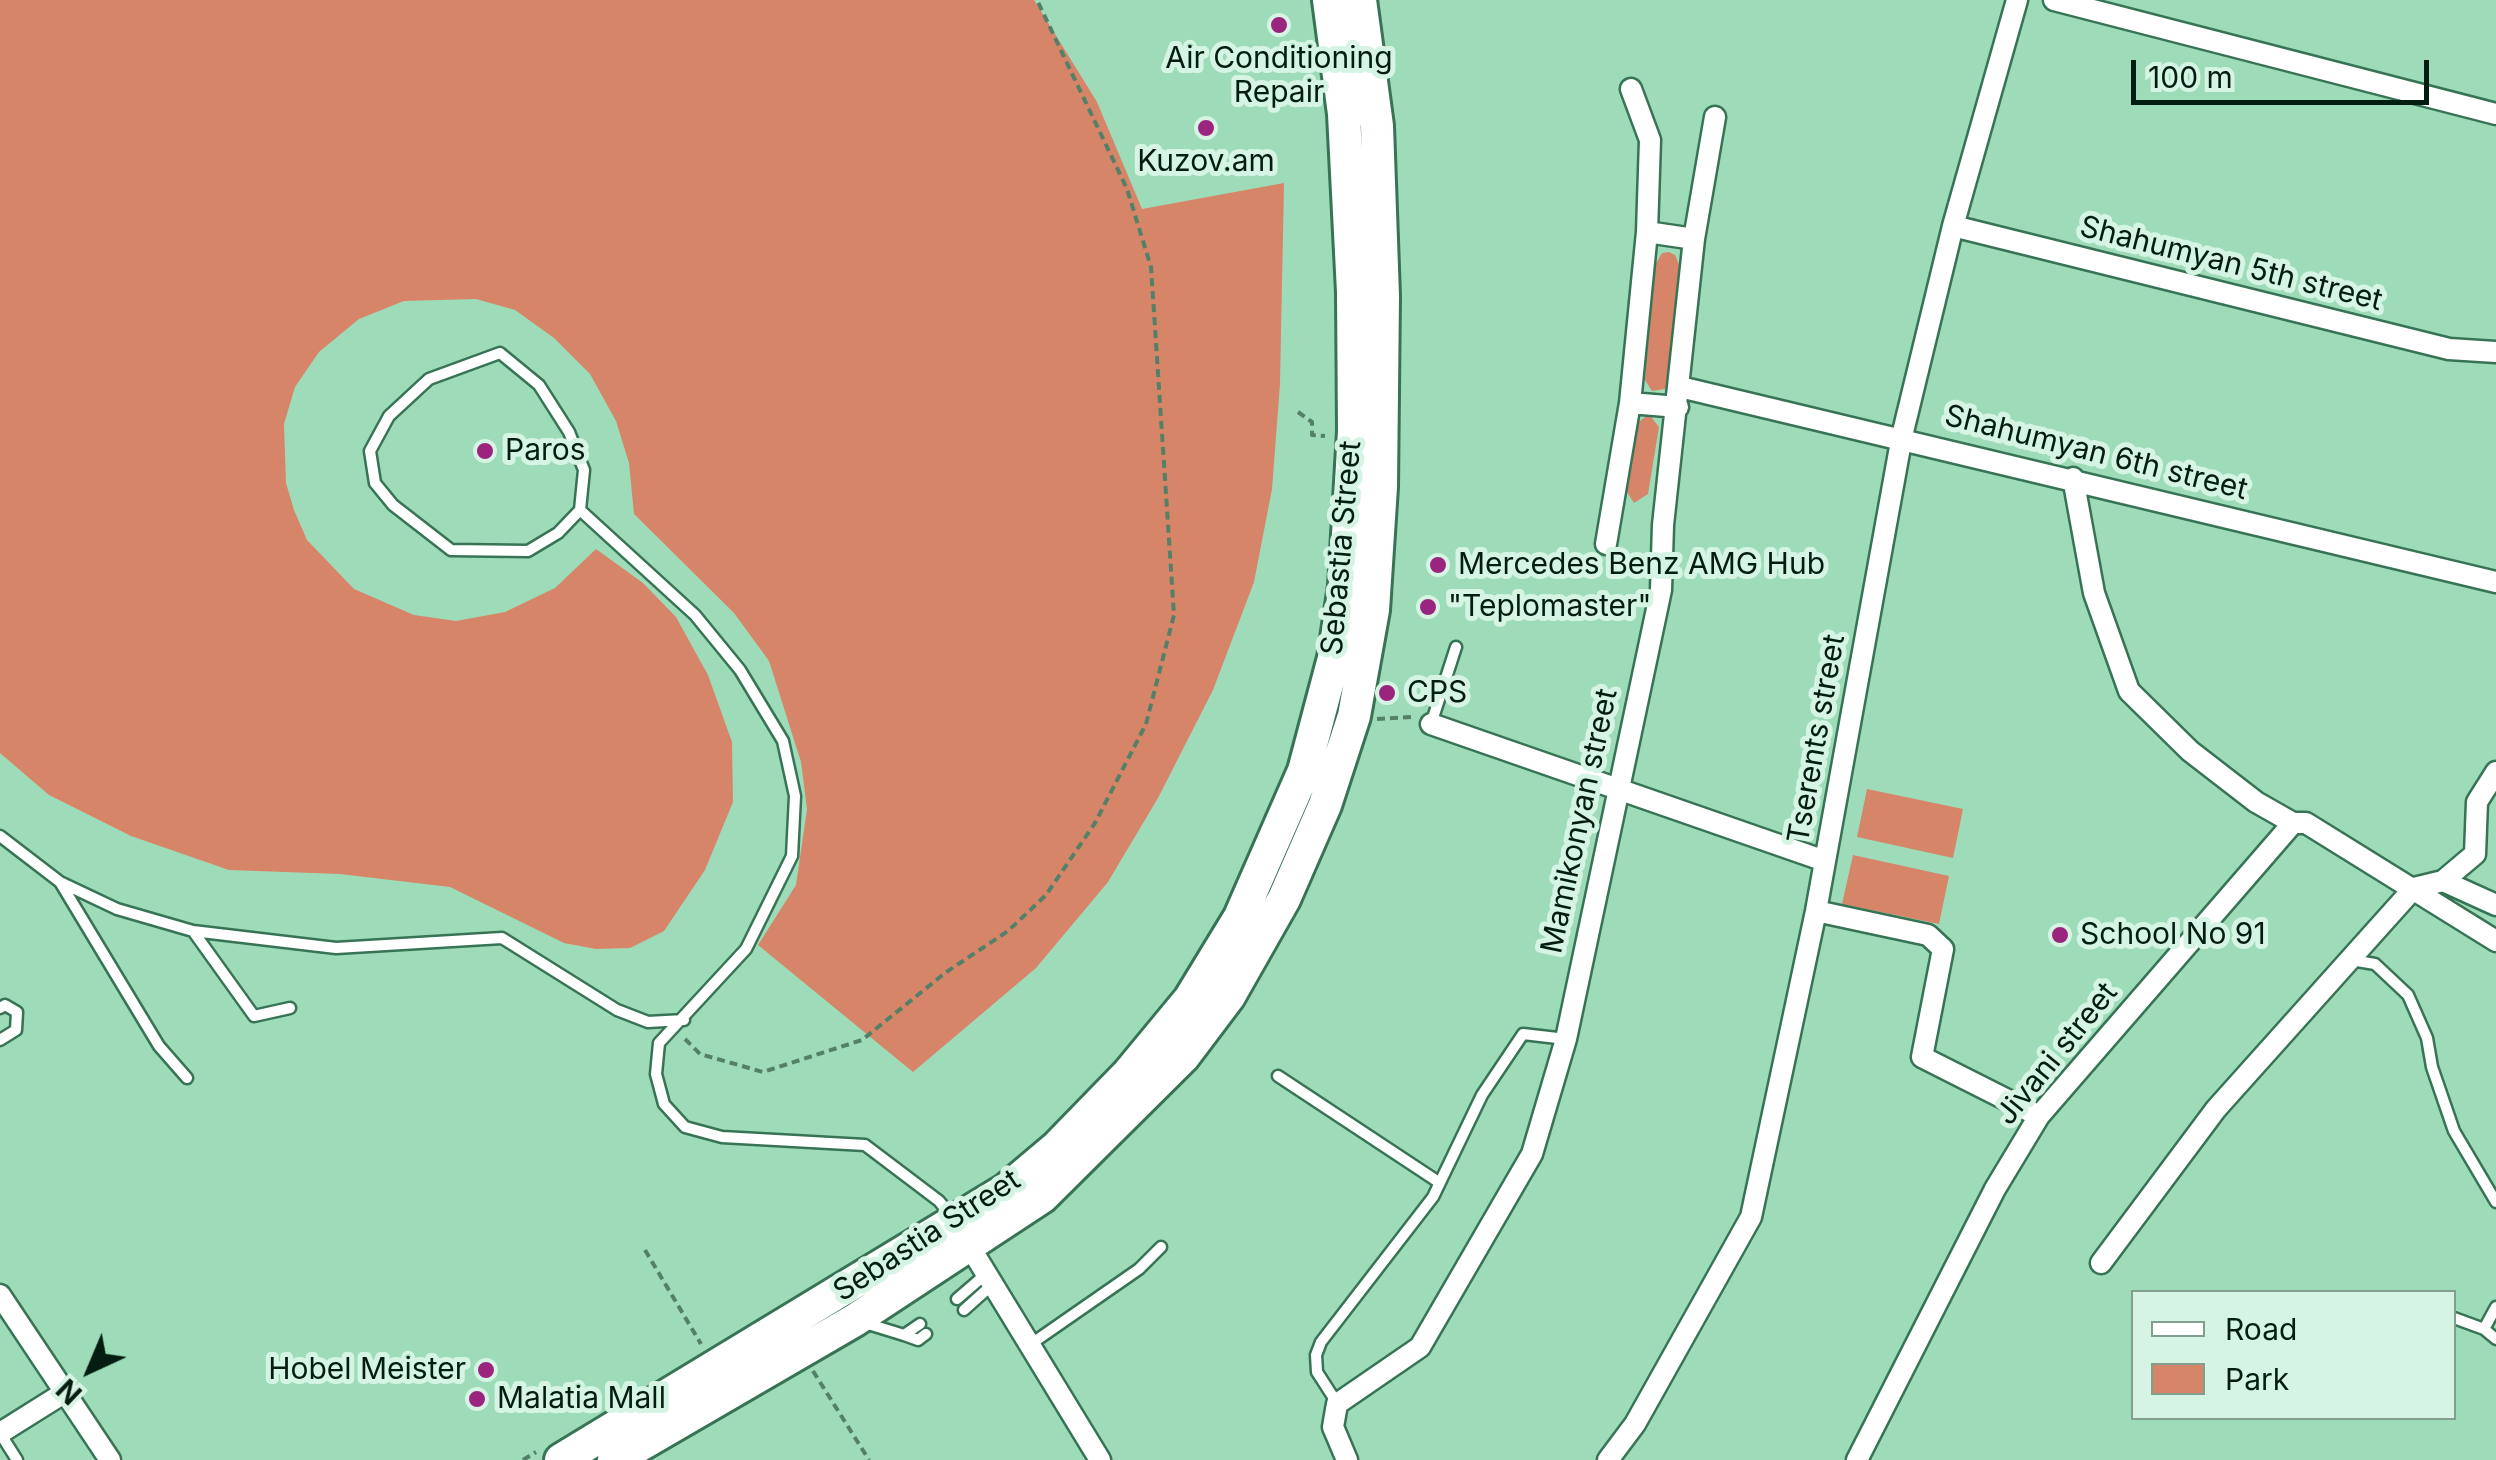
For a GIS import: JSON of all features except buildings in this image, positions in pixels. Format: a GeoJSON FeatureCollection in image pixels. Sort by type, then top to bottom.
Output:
{"type":"FeatureCollection","features":[{"type":"Feature","properties":{"kind":"main road","name":"Sebastia Street"},"geometry":{"type":"LineString","coordinates":[[561,1460],[976,1257],[1006,1190],[1057,1147],[1128,1074],[1190,999],[1240,917],[1304,771],[1340,622],[1354,430],[1344,114],[1329,0]]}},
{"type":"Feature","properties":{"kind":"main road","name":"Sebastia Street"},"geometry":{"type":"LineString","coordinates":[[614,1460],[854,1320],[976,1257],[1126,1117],[1183,1057],[1228,996],[1284,899],[1317,826],[1354,716],[1372,610],[1382,391],[1377,126],[1360,0]]}},
{"type":"Feature","properties":{"kind":"street","name":"Tserents street"},"geometry":{"type":"LineString","coordinates":[[1608,1460],[1635,1424],[1751,1217],[1816,911],[1902,436],[1953,226],[2017,0]]}},
{"type":"Feature","properties":{"kind":"street"},"geometry":{"type":"LineString","coordinates":[[2054,0],[2496,114]]}},
{"type":"Feature","properties":{"kind":"street"},"geometry":{"type":"LineString","coordinates":[[1606,544],[1630,403],[1647,232],[1650,140],[1631,90]]}},
{"type":"Feature","properties":{"kind":"street","name":"Mamikonyan street"},"geometry":{"type":"LineString","coordinates":[[1337,1404],[1420,1346],[1532,1154],[1566,1040],[1616,788],[1661,590],[1662,525],[1694,238],[1715,117]]}},
{"type":"Feature","properties":{"kind":"street","name":"Shahumyan 5th street"},"geometry":{"type":"LineString","coordinates":[[1953,226],[2449,348],[2496,352]]}},
{"type":"Feature","properties":{"kind":"street"},"geometry":{"type":"LineString","coordinates":[[1647,232],[1694,238]]}},
{"type":"Feature","properties":{"kind":"street","name":"Shahumyan 6th street"},"geometry":{"type":"LineString","coordinates":[[1630,403],[1679,397],[1902,436],[2496,582]]}},
{"type":"Feature","properties":{"kind":"street"},"geometry":{"type":"LineString","coordinates":[[2073,478],[2094,593],[2129,691],[2190,750],[2256,802],[2293,823],[2306,823],[2496,941]]}},
{"type":"Feature","properties":{"kind":"street"},"geometry":{"type":"LineString","coordinates":[[1431,724],[1825,861]]}},
{"type":"Feature","properties":{"kind":"street"},"geometry":{"type":"LineString","coordinates":[[2101,1262],[2216,1110],[2414,888],[2444,880],[2475,854],[2477,802],[2496,772]]}},
{"type":"Feature","properties":{"kind":"street","name":"Jivani street"},"geometry":{"type":"LineString","coordinates":[[1856,1460],[1995,1189],[2039,1116],[2293,823]]}},
{"type":"Feature","properties":{"kind":"street"},"geometry":{"type":"LineString","coordinates":[[2444,880],[2496,905]]}},
{"type":"Feature","properties":{"kind":"street"},"geometry":{"type":"LineString","coordinates":[[1816,911],[1928,935],[1944,949],[1922,1058],[2039,1116]]}},
{"type":"Feature","properties":{"kind":"street"},"geometry":{"type":"LineString","coordinates":[[976,1257],[1100,1460]]}},
{"type":"Feature","properties":{"kind":"street"},"geometry":{"type":"LineString","coordinates":[[0,1295],[110,1460]]}},
{"type":"Feature","properties":{"kind":"street"},"geometry":{"type":"LineString","coordinates":[[0,1433],[67,1391]]}},
{"type":"Feature","properties":{"kind":"street"},"geometry":{"type":"LineString","coordinates":[[1337,1404],[1333,1427],[1347,1460]]}},
{"type":"Feature","properties":{"kind":"lane"},"geometry":{"type":"LineString","coordinates":[[500,353],[540,385],[569,432],[584,470],[580,510],[558,533],[528,552],[452,550],[393,505],[375,483],[370,451],[389,416],[430,379],[500,353]]}},
{"type":"Feature","properties":{"kind":"lane"},"geometry":{"type":"LineString","coordinates":[[580,510],[695,614],[740,670],[783,742],[794,796],[792,856],[746,949],[660,1043],[656,1074],[664,1104],[685,1128],[722,1137],[865,1145],[940,1201],[976,1257],[964,1310]]}},
{"type":"Feature","properties":{"kind":"lane"},"geometry":{"type":"LineString","coordinates":[[1431,724],[1456,647]]}},
{"type":"Feature","properties":{"kind":"lane"},"geometry":{"type":"LineString","coordinates":[[2,840],[60,882],[116,909],[193,931],[336,948],[502,938],[617,1010],[648,1022],[684,1020]]}},
{"type":"Feature","properties":{"kind":"lane"},"geometry":{"type":"LineString","coordinates":[[60,882],[160,1046],[187,1078]]}},
{"type":"Feature","properties":{"kind":"lane"},"geometry":{"type":"LineString","coordinates":[[193,931],[254,1016],[290,1008]]}},
{"type":"Feature","properties":{"kind":"lane"},"geometry":{"type":"LineString","coordinates":[[2350,960],[2375,964],[2408,995],[2427,1038],[2432,1067],[2454,1130],[2496,1202]]}},
{"type":"Feature","properties":{"kind":"lane"},"geometry":{"type":"LineString","coordinates":[[0,1008],[5,1005],[17,1012],[16,1030],[0,1040]]}},
{"type":"Feature","properties":{"kind":"lane"},"geometry":{"type":"LineString","coordinates":[[1337,1404],[1318,1372],[1316,1355],[1322,1342],[1432,1197],[1482,1095],[1523,1034],[1566,1040]]}},
{"type":"Feature","properties":{"kind":"lane"},"geometry":{"type":"LineString","coordinates":[[1278,1076],[1438,1181]]}},
{"type":"Feature","properties":{"kind":"lane"},"geometry":{"type":"LineString","coordinates":[[1031,1344],[1139,1269],[1160,1247]]}},
{"type":"Feature","properties":{"kind":"lane"},"geometry":{"type":"LineString","coordinates":[[957,1299],[976,1257]]}},
{"type":"Feature","properties":{"kind":"lane"},"geometry":{"type":"LineString","coordinates":[[2484,1329],[2496,1307]]}},
{"type":"Feature","properties":{"kind":"lane"},"geometry":{"type":"LineString","coordinates":[[2456,1319],[2484,1329],[2496,1339]]}},
{"type":"Feature","properties":{"kind":"lane"},"geometry":{"type":"LineString","coordinates":[[854,1320],[904,1335],[923,1329]]}},
{"type":"Feature","properties":{"kind":"lane"},"geometry":{"type":"LineString","coordinates":[[0,1433],[18,1460]]}},
{"type":"Feature","properties":{"kind":"path"},"geometry":{"type":"LineString","coordinates":[[674,1028],[700,1054],[763,1072],[862,1040],[945,973],[1008,931],[1046,895],[1094,823],[1146,724],[1174,615],[1151,267],[1127,189],[1044,6],[1037,0]]}},
{"type":"Feature","properties":{"kind":"path"},"geometry":{"type":"LineString","coordinates":[[1298,412],[1312,422],[1312,436],[1326,436]]}},
{"type":"Feature","properties":{"kind":"path"},"geometry":{"type":"LineString","coordinates":[[1368,719],[1410,716],[1431,724]]}},
{"type":"Feature","properties":{"kind":"path"},"geometry":{"type":"LineString","coordinates":[[645,1250],[704,1348]]}},
{"type":"Feature","properties":{"kind":"path"},"geometry":{"type":"LineString","coordinates":[[812,1370],[869,1460]]}},
{"type":"Feature","properties":{"kind":"green space"},"geometry":{"type":"Polygon","coordinates":[[[0,0],[1034,0],[1097,102],[1142,209],[1284,183],[1280,384],[1272,489],[1254,582],[1213,690],[1158,798],[1108,882],[1036,968],[913,1072],[758,945],[796,885],[807,809],[801,762],[769,661],[734,613],[634,514],[629,463],[616,421],[590,374],[554,338],[515,310],[476,299],[404,301],[359,319],[319,352],[295,387],[284,424],[286,483],[294,510],[307,540],[354,589],[414,615],[456,621],[505,612],[555,588],[596,549],[643,583],[676,617],[708,675],[732,742],[733,802],[705,870],[664,931],[630,948],[596,949],[564,943],[450,887],[340,874],[229,870],[131,836],[49,795],[0,753],[0,0]]]}},
{"type":"Feature","properties":{"kind":"green space"},"geometry":{"type":"Polygon","coordinates":[[[1662,253],[1675,255],[1680,267],[1669,382],[1665,389],[1652,391],[1645,380],[1655,265],[1662,253]]]}},
{"type":"Feature","properties":{"kind":"green space"},"geometry":{"type":"Polygon","coordinates":[[[1649,414],[1659,427],[1648,494],[1634,503],[1625,489],[1636,424],[1649,414]]]}},
{"type":"Feature","properties":{"kind":"green space"},"geometry":{"type":"Polygon","coordinates":[[[1867,789],[1963,809],[1953,858],[1857,837],[1867,789]]]}},
{"type":"Feature","properties":{"kind":"green space"},"geometry":{"type":"Polygon","coordinates":[[[1853,855],[1949,876],[1939,924],[1842,904],[1853,855]]]}},
{"type":"Feature","properties":{"kind":"place","name":"Air Conditioning Repair"},"geometry":{"type":"Point","coordinates":[1279,25]}},
{"type":"Feature","properties":{"kind":"place","name":"Kuzov.am"},"geometry":{"type":"Point","coordinates":[1206,128]}},
{"type":"Feature","properties":{"kind":"place","name":"Paros"},"geometry":{"type":"Point","coordinates":[485,451]}},
{"type":"Feature","properties":{"kind":"place","name":"Mercedes Benz AMG Hub"},"geometry":{"type":"Point","coordinates":[1438,565]}},
{"type":"Feature","properties":{"kind":"place","name":"\"Teplomaster\""},"geometry":{"type":"Point","coordinates":[1428,607]}},
{"type":"Feature","properties":{"kind":"place","name":"CPS"},"geometry":{"type":"Point","coordinates":[1387,693]}},
{"type":"Feature","properties":{"kind":"place","name":"School No 91"},"geometry":{"type":"Point","coordinates":[2060,935]}},
{"type":"Feature","properties":{"kind":"place","name":"Hobel Meister"},"geometry":{"type":"Point","coordinates":[486,1370]}},
{"type":"Feature","properties":{"kind":"place","name":"Malatia Mall"},"geometry":{"type":"Point","coordinates":[477,1399]}}]}
